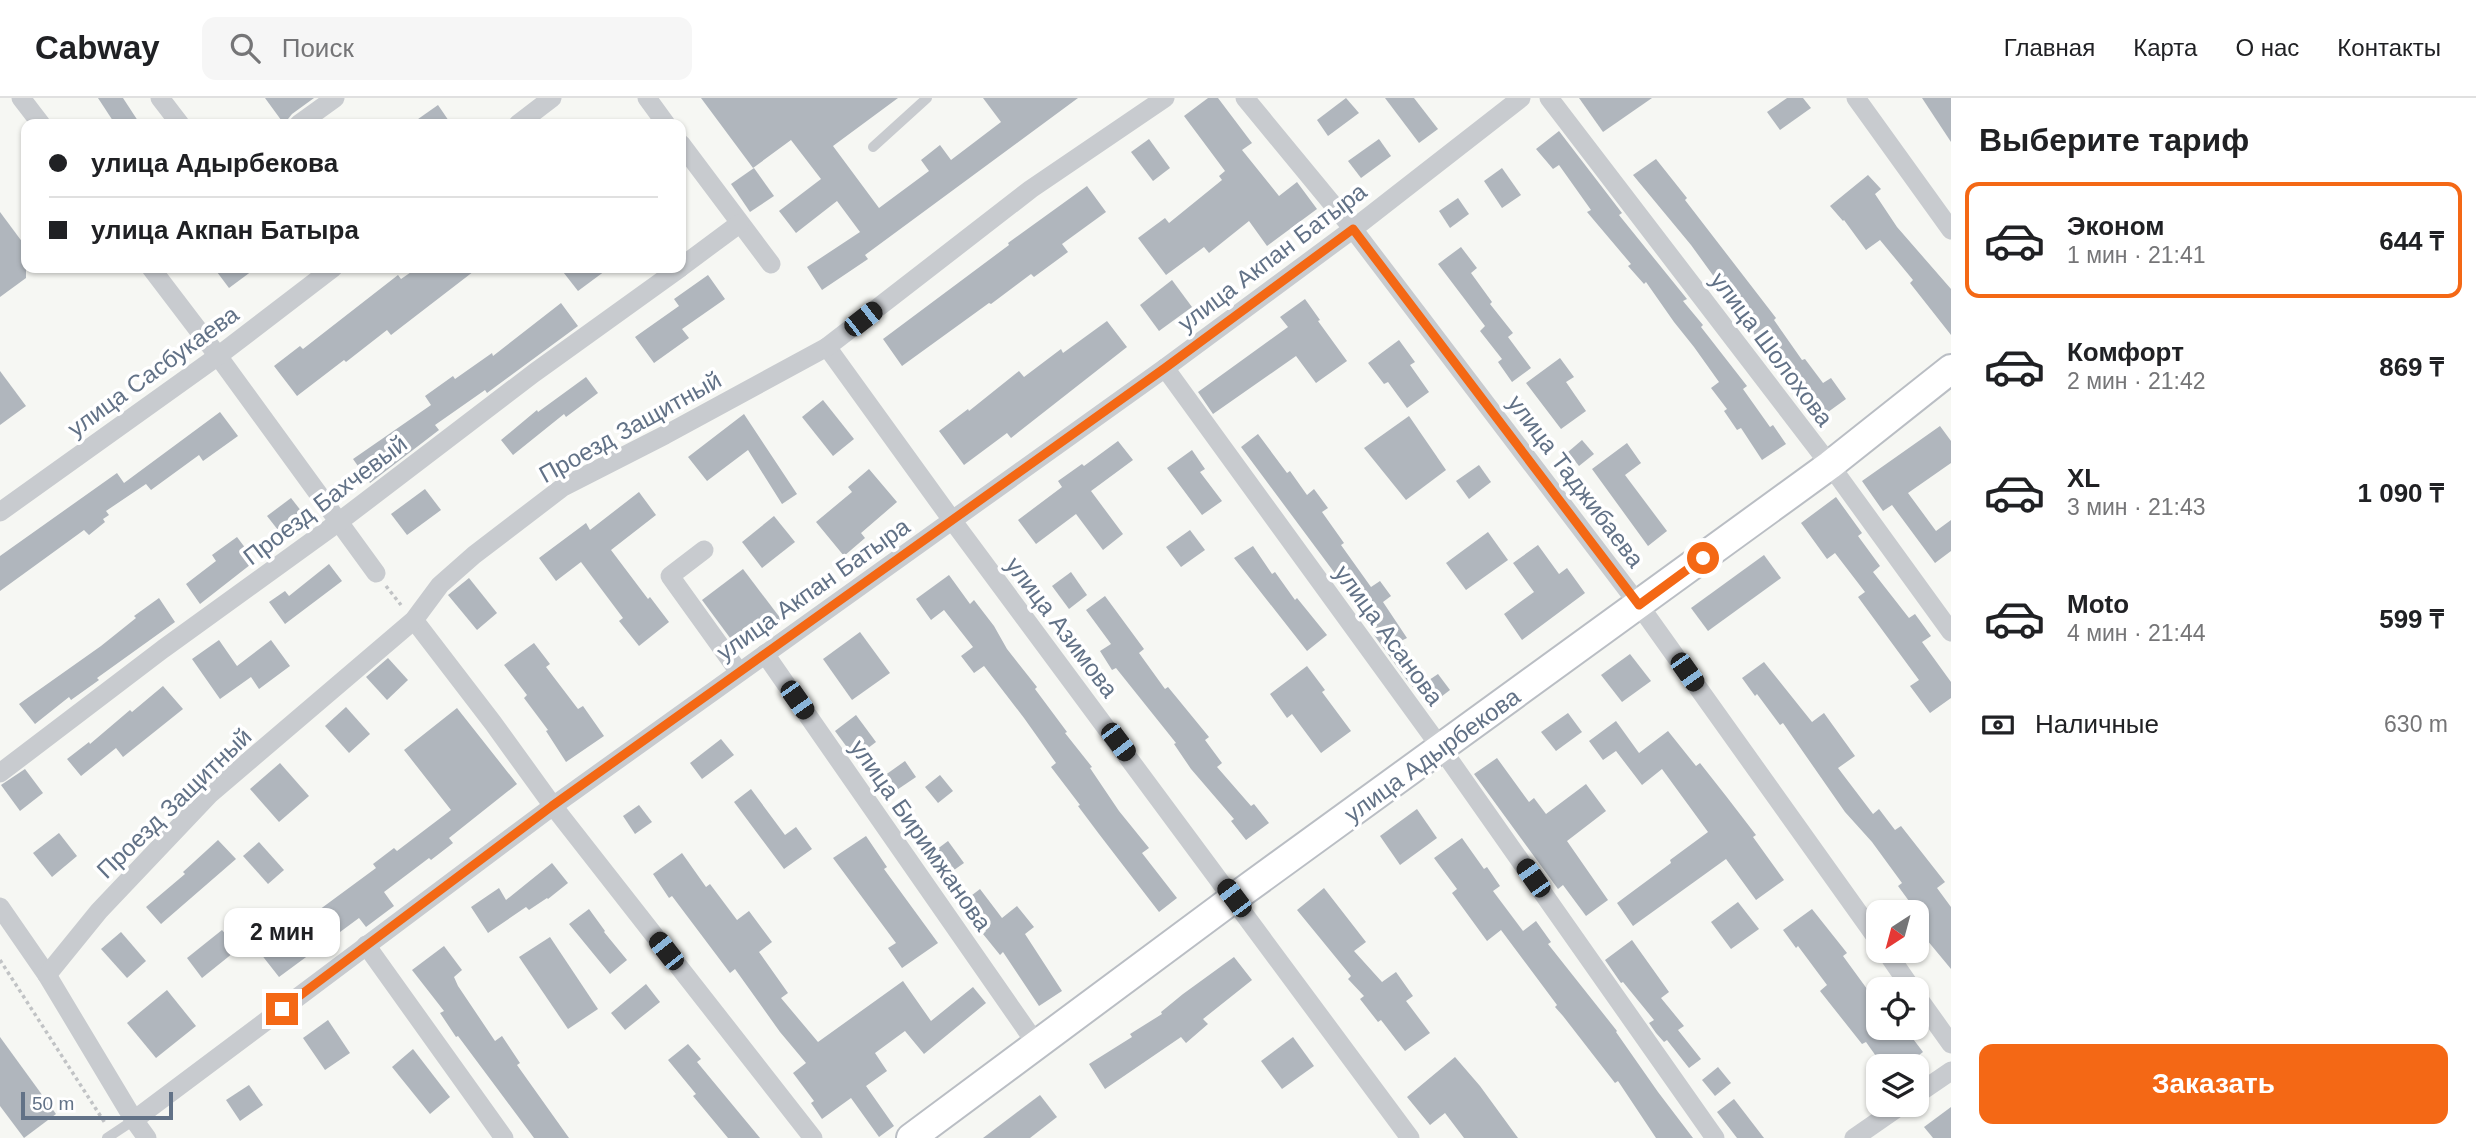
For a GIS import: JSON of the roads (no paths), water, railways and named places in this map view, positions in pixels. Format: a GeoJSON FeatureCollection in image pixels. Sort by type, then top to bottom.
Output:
{"type":"FeatureCollection","features":[{"type":"Feature","properties":{"kind":"main road","name":"улица Адырбекова"},"geometry":{"type":"LineString","coordinates":[[911,1138],[1234,898],[1830,465],[1951,369]]}},
{"type":"Feature","properties":{"kind":"street"},"geometry":{"type":"LineString","coordinates":[[21,98],[37,119]]}},
{"type":"Feature","properties":{"kind":"street"},"geometry":{"type":"LineString","coordinates":[[306,119],[334,98]]}},
{"type":"Feature","properties":{"kind":"street"},"geometry":{"type":"LineString","coordinates":[[525,119],[552,98]]}},
{"type":"Feature","properties":{"kind":"street"},"geometry":{"type":"LineString","coordinates":[[646,98],[662,119]]}},
{"type":"Feature","properties":{"kind":"street","name":"Проезд Защитный"},"geometry":{"type":"LineString","coordinates":[[47,975],[99,911],[210,794],[474,555],[563,487],[665,435],[827,346],[1031,189],[1165,98]]}},
{"type":"Feature","properties":{"kind":"street","name":"улица Таджибаева"},"geometry":{"type":"LineString","coordinates":[[1244,98],[1353,229],[1639,605],[1866,923]]}},
{"type":"Feature","properties":{"kind":"street","name":"улица Акпан Батыра"},"geometry":{"type":"LineString","coordinates":[[134,1120],[552,806],[1165,368],[1353,229],[1521,98]]}},
{"type":"Feature","properties":{"kind":"street","name":"улица Шолохова"},"geometry":{"type":"LineString","coordinates":[[1549,98],[1830,465],[1951,632]]}},
{"type":"Feature","properties":{"kind":"street"},"geometry":{"type":"LineString","coordinates":[[1856,98],[1951,230]]}},
{"type":"Feature","properties":{"kind":"street"},"geometry":{"type":"LineString","coordinates":[[686,152],[771,264]]}},
{"type":"Feature","properties":{"kind":"street","name":"Проезд Бахчевый"},"geometry":{"type":"LineString","coordinates":[[686,264],[739,224]]}},
{"type":"Feature","properties":{"kind":"street"},"geometry":{"type":"LineString","coordinates":[[155,273],[376,573]]}},
{"type":"Feature","properties":{"kind":"street","name":"улица Сасбукаева"},"geometry":{"type":"LineString","coordinates":[[0,512],[218,356],[326,273]]}},
{"type":"Feature","properties":{"kind":"street","name":"Проезд Бахчевый"},"geometry":{"type":"LineString","coordinates":[[0,774],[163,649],[673,273]]}},
{"type":"Feature","properties":{"kind":"street","name":"улица Азимова"},"geometry":{"type":"LineString","coordinates":[[827,346],[952,520],[1410,1138]]}},
{"type":"Feature","properties":{"kind":"street","name":"улица Асанова"},"geometry":{"type":"LineString","coordinates":[[1165,368],[1441,748],[1716,1138]]}},
{"type":"Feature","properties":{"kind":"street"},"geometry":{"type":"LineString","coordinates":[[704,550],[670,576],[739,672]]}},
{"type":"Feature","properties":{"kind":"street"},"geometry":{"type":"LineString","coordinates":[[408,613],[494,723],[552,806],[813,1138]]}},
{"type":"Feature","properties":{"kind":"street","name":"улица Биримжанова"},"geometry":{"type":"LineString","coordinates":[[765,654],[1037,1045]]}},
{"type":"Feature","properties":{"kind":"street"},"geometry":{"type":"LineString","coordinates":[[0,907],[47,975],[147,1138]]}},
{"type":"Feature","properties":{"kind":"street"},"geometry":{"type":"LineString","coordinates":[[366,946],[504,1138]]}},
{"type":"Feature","properties":{"kind":"street"},"geometry":{"type":"LineString","coordinates":[[1929,1013],[1951,1044]]}},
{"type":"Feature","properties":{"kind":"street"},"geometry":{"type":"LineString","coordinates":[[1929,1086],[1951,1070]]}},
{"type":"Feature","properties":{"kind":"street"},"geometry":{"type":"LineString","coordinates":[[1854,1138],[1884,1117]]}},
{"type":"Feature","properties":{"kind":"lane"},"geometry":{"type":"LineString","coordinates":[[873,147],[927,98]]}},
{"type":"Feature","properties":{"kind":"lane"},"geometry":{"type":"LineString","coordinates":[[110,1136],[134,1120]]}}]}
